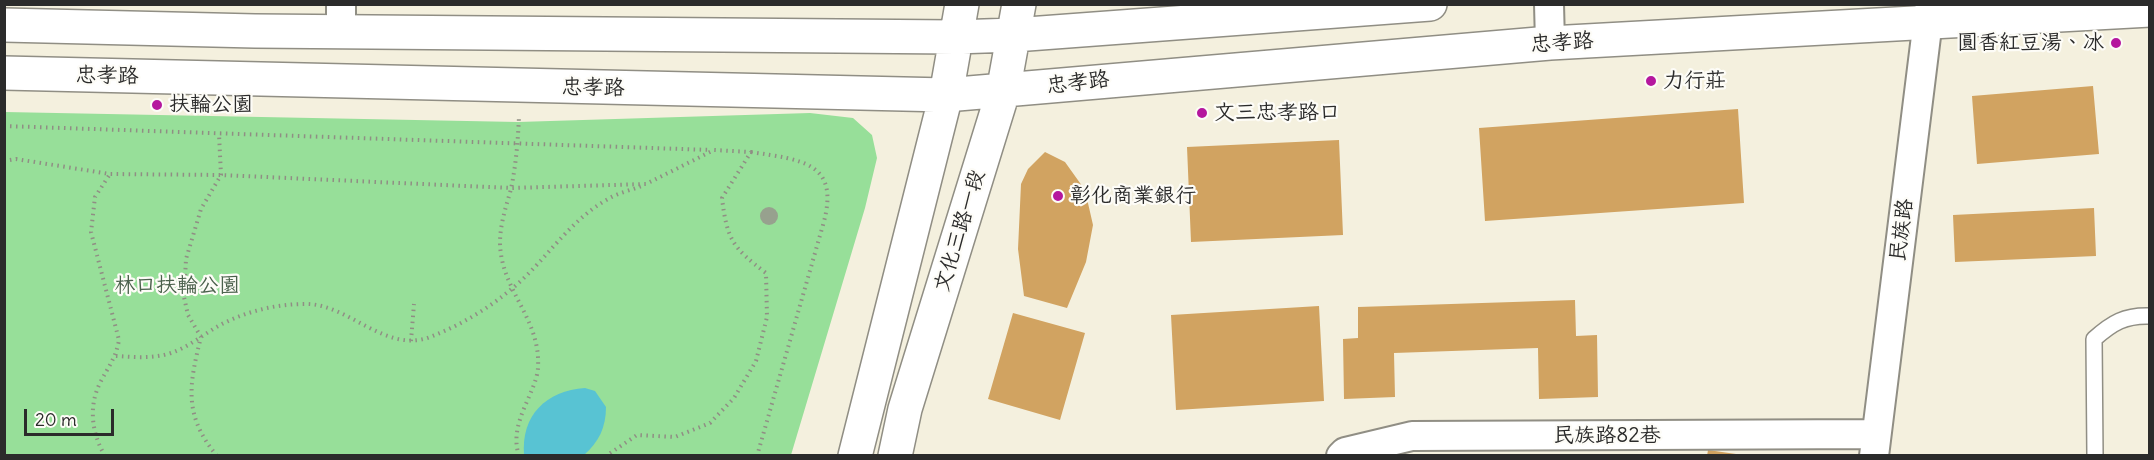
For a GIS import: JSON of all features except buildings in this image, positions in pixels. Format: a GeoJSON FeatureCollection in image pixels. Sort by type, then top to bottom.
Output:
{"type":"FeatureCollection","features":[{"type":"Feature","properties":{"kind":"street","name":"文化三路一段"},"geometry":{"type":"LineString","coordinates":[[855,456],[946,95],[955,37],[963,4]]}},
{"type":"Feature","properties":{"kind":"street"},"geometry":{"type":"LineString","coordinates":[[4,25],[341,18],[955,37],[1016,20],[1430,4]]}},
{"type":"Feature","properties":{"kind":"street"},"geometry":{"type":"LineString","coordinates":[[1549,4],[1550,43]]}},
{"type":"Feature","properties":{"kind":"street","name":"忠孝路"},"geometry":{"type":"LineString","coordinates":[[4,73],[946,95],[1003,92],[1132,77],[1929,14],[2150,10]]}},
{"type":"Feature","properties":{"kind":"street","name":"民族路"},"geometry":{"type":"LineString","coordinates":[[1875,445],[1929,14]]}},
{"type":"Feature","properties":{"kind":"street","name":"文化三路一段"},"geometry":{"type":"LineString","coordinates":[[895,456],[905,409],[1003,92],[1016,20]]}},
{"type":"Feature","properties":{"kind":"street","name":"民族路82巷"},"geometry":{"type":"LineString","coordinates":[[1341,456],[1346,452],[1412,436],[1576,446],[1875,445]]}},
{"type":"Feature","properties":{"kind":"lane"},"geometry":{"type":"LineString","coordinates":[[2095,456],[2094,339],[2113,322],[2133,315],[2150,316]]}},
{"type":"Feature","properties":{"kind":"path"},"geometry":{"type":"LineString","coordinates":[[4,126],[714,150],[785,157],[810,166],[827,182],[829,193],[823,225],[758,456]]}},
{"type":"Feature","properties":{"kind":"path"},"geometry":{"type":"LineString","coordinates":[[217,456],[204,440],[191,411],[190,381],[201,337],[188,315],[184,297],[186,259],[201,209],[221,175],[219,134]]}},
{"type":"Feature","properties":{"kind":"path"},"geometry":{"type":"LineString","coordinates":[[518,144],[511,188],[503,215],[500,244],[507,279],[537,338],[538,371],[522,408],[516,447],[519,456]]}},
{"type":"Feature","properties":{"kind":"path"},"geometry":{"type":"LineString","coordinates":[[116,356],[143,358],[170,353],[250,312],[282,305],[309,304],[333,310],[390,336],[411,341],[429,338],[493,304],[512,288],[572,225],[609,198],[646,184],[714,150]]}},
{"type":"Feature","properties":{"kind":"path"},"geometry":{"type":"LineString","coordinates":[[606,456],[637,435],[675,437],[710,423],[734,398],[756,361],[767,317],[766,273],[745,257],[730,240],[722,198],[751,152]]}},
{"type":"Feature","properties":{"kind":"path"},"geometry":{"type":"LineString","coordinates":[[4,161],[16,159],[110,174],[221,175],[511,188],[646,184]]}},
{"type":"Feature","properties":{"kind":"path"},"geometry":{"type":"LineString","coordinates":[[105,456],[95,439],[93,412],[99,385],[116,356],[118,340],[91,232],[95,197],[110,174]]}},
{"type":"Feature","properties":{"kind":"path"},"geometry":{"type":"LineString","coordinates":[[411,341],[414,303]]}},
{"type":"Feature","properties":{"kind":"green space","name":"林口扶輪公園"},"geometry":{"type":"Polygon","coordinates":[[[5,112],[518,122],[810,113],[853,118],[872,135],[877,158],[865,208],[791,455],[5,456],[5,112]]]}},
{"type":"Feature","properties":{"kind":"water"},"geometry":{"type":"Polygon","coordinates":[[[585,388],[595,391],[606,407],[603,428],[589,450],[584,455],[524,455],[527,428],[539,408],[559,394],[585,388]]]}},
{"type":"Feature","properties":{"kind":"place","name":"圓香紅豆湯、冰"},"geometry":{"type":"Point","coordinates":[2116,43]}},
{"type":"Feature","properties":{"kind":"place","name":"力行莊"},"geometry":{"type":"Point","coordinates":[1651,81]}},
{"type":"Feature","properties":{"kind":"place","name":"扶輪公園"},"geometry":{"type":"Point","coordinates":[157,105]}},
{"type":"Feature","properties":{"kind":"place","name":"文三忠孝路口"},"geometry":{"type":"Point","coordinates":[1202,113]}},
{"type":"Feature","properties":{"kind":"place","name":"彰化商業銀行"},"geometry":{"type":"Point","coordinates":[1058,196]}}]}
